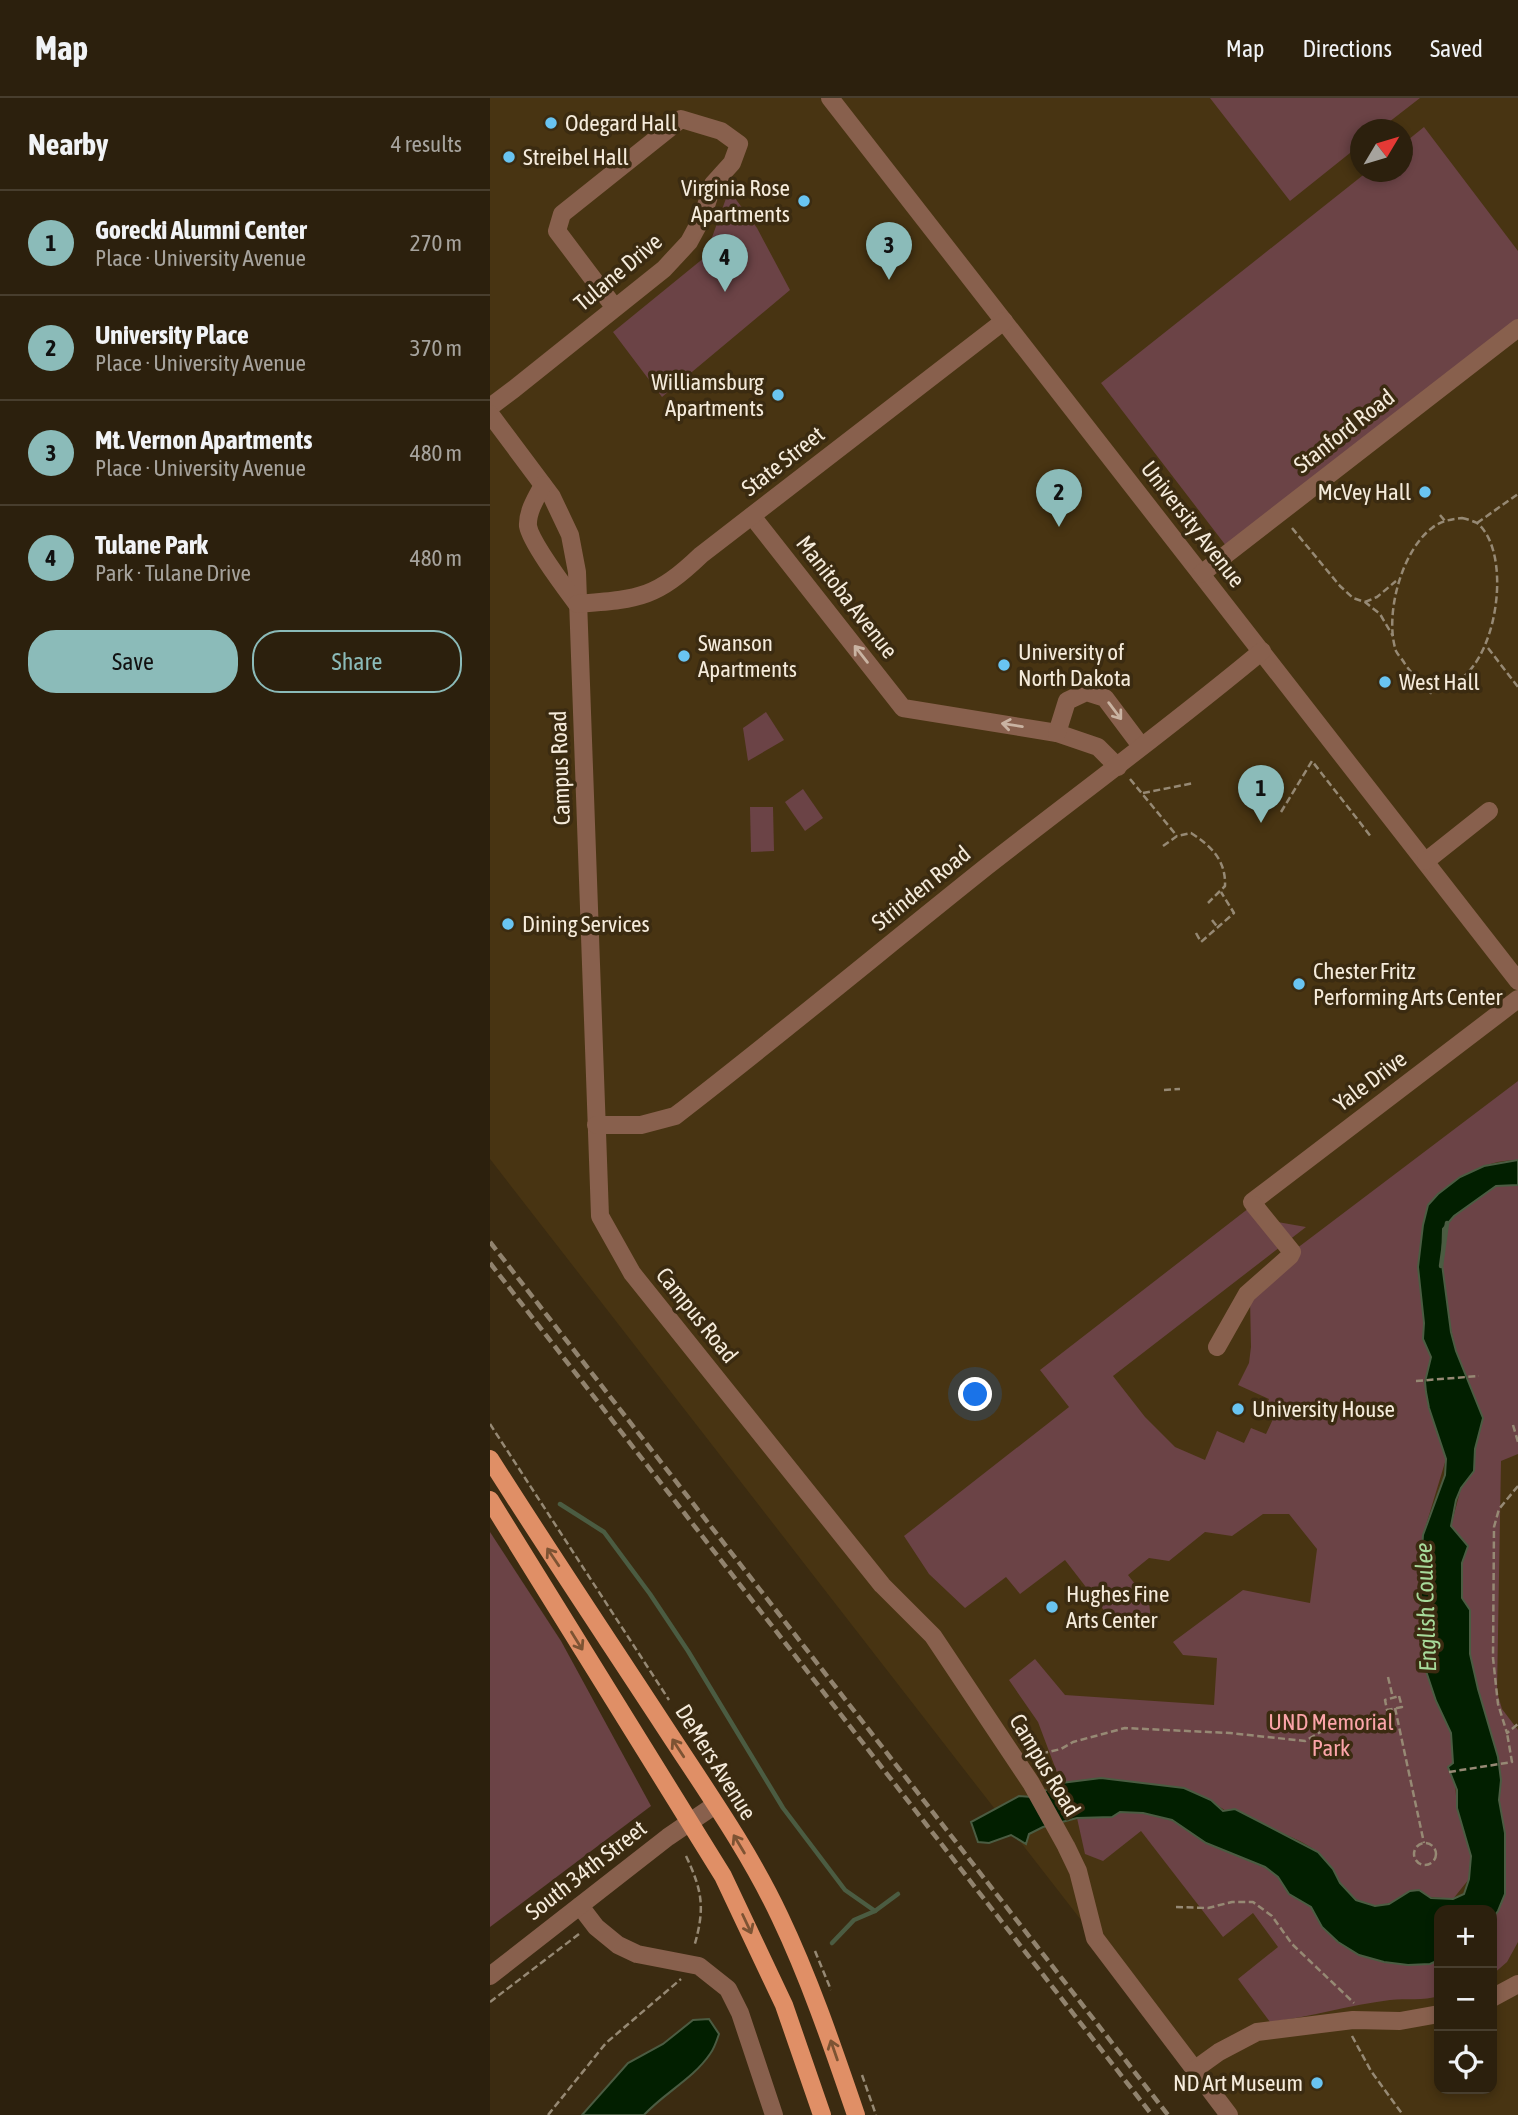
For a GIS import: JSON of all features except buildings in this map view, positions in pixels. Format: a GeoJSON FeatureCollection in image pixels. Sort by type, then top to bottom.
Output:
{"type":"FeatureCollection","features":[{"type":"Feature","properties":{"kind":"main road","name":"DeMers Avenue"},"geometry":{"type":"LineString","coordinates":[[490,1459],[715,1805],[780,1916],[829,2037],[856,2115]]}},
{"type":"Feature","properties":{"kind":"main road"},"geometry":{"type":"LineString","coordinates":[[490,1500],[723,1876],[784,2005],[822,2115]]}},
{"type":"Feature","properties":{"kind":"street","name":"University Avenue"},"geometry":{"type":"LineString","coordinates":[[830,98],[1518,981]]}},
{"type":"Feature","properties":{"kind":"street","name":"Tulane Drive"},"geometry":{"type":"LineString","coordinates":[[490,407],[615,308],[664,269],[690,242],[702,218],[713,184],[732,163],[739,144],[721,131],[681,120],[562,214],[556,231],[615,308]]}},
{"type":"Feature","properties":{"kind":"street","name":"State Street"},"geometry":{"type":"LineString","coordinates":[[577,604],[632,600],[665,587],[701,555],[1004,321]]}},
{"type":"Feature","properties":{"kind":"street","name":"Stanford Road"},"geometry":{"type":"LineString","coordinates":[[1200,574],[1518,328]]}},
{"type":"Feature","properties":{"kind":"street","name":"Campus Road"},"geometry":{"type":"LineString","coordinates":[[490,414],[552,497],[570,535],[577,572],[600,1216],[632,1273],[882,1585],[933,1636],[1031,1783],[1066,1846],[1078,1871],[1095,1938],[1229,2115]]}},
{"type":"Feature","properties":{"kind":"street"},"geometry":{"type":"LineString","coordinates":[[543,485],[530,513],[528,526],[556,577],[577,604]]}},
{"type":"Feature","properties":{"kind":"street","name":"Manitoba Avenue"},"geometry":{"type":"LineString","coordinates":[[752,516],[903,708],[1057,733]]}},
{"type":"Feature","properties":{"kind":"street","name":"Strinden Road"},"geometry":{"type":"LineString","coordinates":[[596,1125],[641,1125],[675,1116],[1262,651]]}},
{"type":"Feature","properties":{"kind":"street"},"geometry":{"type":"LineString","coordinates":[[1118,767],[1098,747],[1057,733],[1067,701],[1086,692],[1105,698],[1141,746]]}},
{"type":"Feature","properties":{"kind":"street"},"geometry":{"type":"LineString","coordinates":[[1426,861],[1489,811]]}},
{"type":"Feature","properties":{"kind":"street","name":"Yale Drive"},"geometry":{"type":"LineString","coordinates":[[1217,1347],[1247,1294],[1292,1252],[1253,1204],[1518,999]]}},
{"type":"Feature","properties":{"kind":"street","name":"South 34th Street"},"geometry":{"type":"LineString","coordinates":[[490,1976],[689,1822],[715,1805]]}},
{"type":"Feature","properties":{"kind":"street"},"geometry":{"type":"LineString","coordinates":[[580,1906],[596,1927],[618,1945],[637,1954],[703,1968],[728,1989],[740,2013],[774,2115]]}},
{"type":"Feature","properties":{"kind":"street"},"geometry":{"type":"LineString","coordinates":[[1497,1995],[1518,1984]]}},
{"type":"Feature","properties":{"kind":"street"},"geometry":{"type":"LineString","coordinates":[[1194,2070],[1219,2052],[1257,2032],[1353,2020],[1400,2021],[1434,2015]]}},
{"type":"Feature","properties":{"kind":"path"},"geometry":{"type":"LineString","coordinates":[[1477,523],[1518,494]]}},
{"type":"Feature","properties":{"kind":"path"},"geometry":{"type":"LineString","coordinates":[[1440,515],[1445,522]]}},
{"type":"Feature","properties":{"kind":"path"},"geometry":{"type":"LineString","coordinates":[[1502,569],[1489,534],[1477,523],[1462,518],[1432,527],[1412,550],[1400,577],[1392,617],[1396,651],[1413,675],[1434,686],[1445,686],[1462,678],[1477,663],[1487,647],[1499,617],[1503,589]]}},
{"type":"Feature","properties":{"kind":"path"},"geometry":{"type":"LineString","coordinates":[[1292,528],[1340,586],[1353,598],[1365,602],[1380,614],[1395,640]]}},
{"type":"Feature","properties":{"kind":"path"},"geometry":{"type":"LineString","coordinates":[[1365,602],[1390,588],[1400,577]]}},
{"type":"Feature","properties":{"kind":"path"},"geometry":{"type":"LineString","coordinates":[[1487,647],[1518,687]]}},
{"type":"Feature","properties":{"kind":"path"},"geometry":{"type":"LineString","coordinates":[[1430,694],[1434,686]]}},
{"type":"Feature","properties":{"kind":"path"},"geometry":{"type":"LineString","coordinates":[[1281,812],[1312,761],[1372,838]]}},
{"type":"Feature","properties":{"kind":"path"},"geometry":{"type":"LineString","coordinates":[[1118,767],[1143,793],[1177,836]]}},
{"type":"Feature","properties":{"kind":"path"},"geometry":{"type":"LineString","coordinates":[[1143,793],[1194,783]]}},
{"type":"Feature","properties":{"kind":"path"},"geometry":{"type":"LineString","coordinates":[[1163,846],[1177,836],[1191,833],[1206,843],[1218,856],[1225,871],[1225,886],[1208,903]]}},
{"type":"Feature","properties":{"kind":"path"},"geometry":{"type":"LineString","coordinates":[[1196,933],[1201,942],[1234,913],[1221,891]]}},
{"type":"Feature","properties":{"kind":"path"},"geometry":{"type":"LineString","coordinates":[[1212,920],[1218,928]]}},
{"type":"Feature","properties":{"kind":"path"},"geometry":{"type":"LineString","coordinates":[[1164,1090],[1180,1089]]}},
{"type":"Feature","properties":{"kind":"path"},"geometry":{"type":"LineString","coordinates":[[1416,1381],[1479,1376]]}},
{"type":"Feature","properties":{"kind":"path"},"geometry":{"type":"LineString","coordinates":[[1513,1425],[1518,1442]]}},
{"type":"Feature","properties":{"kind":"path"},"geometry":{"type":"LineString","coordinates":[[1449,1773],[1512,1762],[1498,1704],[1493,1658],[1494,1541],[1496,1515],[1518,1486]]}},
{"type":"Feature","properties":{"kind":"path"},"geometry":{"type":"LineString","coordinates":[[1388,1676],[1393,1698]]}},
{"type":"Feature","properties":{"kind":"path"},"geometry":{"type":"LineString","coordinates":[[1399,1696],[1402,1707],[1387,1710],[1385,1700],[1393,1698],[1399,1696]]}},
{"type":"Feature","properties":{"kind":"path"},"geometry":{"type":"LineString","coordinates":[[1395,1709],[1424,1843]]}},
{"type":"Feature","properties":{"kind":"path"},"geometry":{"type":"LineString","coordinates":[[1029,1756],[1061,1749],[1073,1742],[1125,1728],[1230,1733],[1306,1741],[1348,1716]]}},
{"type":"Feature","properties":{"kind":"path"},"geometry":{"type":"LineString","coordinates":[[1507,1733],[1518,1724]]}},
{"type":"Feature","properties":{"kind":"path"},"geometry":{"type":"LineString","coordinates":[[1424,1843],[1430,1844],[1436,1852],[1435,1859],[1427,1864],[1420,1863],[1415,1853],[1417,1846],[1424,1843]]}},
{"type":"Feature","properties":{"kind":"path"},"geometry":{"type":"LineString","coordinates":[[548,2115],[606,2043],[686,1973],[702,1913],[698,1881],[687,1856]]}},
{"type":"Feature","properties":{"kind":"path"},"geometry":{"type":"LineString","coordinates":[[1177,1907],[1208,1908],[1232,1902],[1253,1902],[1272,1916],[1292,1944],[1354,2003]]}},
{"type":"Feature","properties":{"kind":"path"},"geometry":{"type":"LineString","coordinates":[[490,2002],[584,1930]]}},
{"type":"Feature","properties":{"kind":"path"},"geometry":{"type":"LineString","coordinates":[[1352,2032],[1353,2039],[1371,2071],[1403,2115]]}},
{"type":"Feature","properties":{"kind":"shaded area","name":"University of North Dakota"},"geometry":{"type":"Polygon","coordinates":[[[490,98],[1518,98],[1518,2115],[1229,2115],[1095,1938],[490,1159],[490,98]]]}},
{"type":"Feature","properties":{"kind":"green space"},"geometry":{"type":"Polygon","coordinates":[[[1210,98],[1420,98],[1393,119],[1350,119],[1350,153],[1290,201],[1210,98]]]}},
{"type":"Feature","properties":{"kind":"green space"},"geometry":{"type":"Polygon","coordinates":[[[1424,127],[1518,251],[1518,327],[1230,551],[1101,383],[1354,182],[1413,182],[1413,136],[1424,127]]]}},
{"type":"Feature","properties":{"kind":"green space"},"geometry":{"type":"Polygon","coordinates":[[[729,190],[757,228],[790,290],[662,397],[613,332],[705,257],[729,190]]]}},
{"type":"Feature","properties":{"kind":"green space"},"geometry":{"type":"Polygon","coordinates":[[[766,712],[784,740],[748,761],[743,728],[766,712]]]}},
{"type":"Feature","properties":{"kind":"green space"},"geometry":{"type":"Polygon","coordinates":[[[803,789],[823,818],[805,831],[785,802],[803,789]]]}},
{"type":"Feature","properties":{"kind":"green space"},"geometry":{"type":"Polygon","coordinates":[[[750,807],[773,807],[774,851],[751,852],[750,807]]]}},
{"type":"Feature","properties":{"kind":"green space","name":"UND Memorial Park"},"geometry":{"type":"Polygon","coordinates":[[[1518,1081],[1518,1160],[1480,1168],[1458,1180],[1428,1205],[1423,1338],[1431,1357],[1437,1429],[1446,1459],[1423,1535],[1420,1574],[1421,1632],[1424,1665],[1436,1701],[1451,1733],[1457,1808],[1471,1856],[1469,1879],[1453,1899],[1412,1897],[1374,1906],[1363,1903],[1346,1890],[1324,1859],[1305,1844],[1235,1816],[1211,1800],[1101,1778],[1061,1783],[1038,1722],[1009,1680],[1035,1659],[1065,1695],[1214,1705],[1217,1658],[1183,1655],[1173,1642],[1243,1590],[1310,1603],[1317,1549],[1289,1514],[1263,1514],[1232,1536],[1205,1532],[1169,1561],[1149,1558],[1128,1575],[1149,1602],[1151,1620],[1106,1613],[1065,1560],[1020,1594],[1006,1577],[965,1608],[929,1574],[904,1536],[1069,1407],[1040,1370],[1249,1208],[1272,1221],[1306,1227],[1113,1376],[1145,1417],[1175,1447],[1205,1460],[1217,1431],[1244,1443],[1251,1428],[1266,1434],[1273,1419],[1263,1414],[1269,1399],[1238,1385],[1249,1363],[1250,1298],[1292,1252],[1518,1081]]]}},
{"type":"Feature","properties":{"kind":"green space"},"geometry":{"type":"Polygon","coordinates":[[[1518,1185],[1518,1454],[1501,1461],[1497,1692],[1502,1709],[1518,1730],[1518,1942],[1507,1962],[1497,1971],[1497,1909],[1503,1897],[1506,1878],[1505,1833],[1499,1800],[1501,1780],[1498,1757],[1470,1654],[1470,1610],[1462,1598],[1462,1563],[1468,1546],[1451,1526],[1461,1488],[1474,1471],[1475,1449],[1483,1418],[1456,1351],[1440,1279],[1443,1229],[1454,1216],[1496,1186],[1518,1185]]]}},
{"type":"Feature","properties":{"kind":"green space"},"geometry":{"type":"Polygon","coordinates":[[[490,1532],[561,1641],[651,1806],[490,1927],[490,1532]]]}},
{"type":"Feature","properties":{"kind":"green space"},"geometry":{"type":"Polygon","coordinates":[[[1120,1812],[1143,1813],[1172,1820],[1206,1843],[1268,1869],[1278,1877],[1289,1894],[1311,1907],[1322,1927],[1338,1942],[1430,1964],[1434,1962],[1434,1997],[1375,2002],[1270,2022],[1238,1979],[1278,1947],[1253,1913],[1223,1937],[1141,1831],[1103,1861],[1085,1854],[1077,1818],[1112,1817],[1120,1812]]]}},
{"type":"Feature","properties":{"kind":"water"},"geometry":{"type":"Polygon","coordinates":[[[1518,1160],[1518,1185],[1496,1186],[1454,1216],[1443,1229],[1442,1264],[1456,1351],[1483,1418],[1475,1449],[1474,1471],[1461,1488],[1451,1526],[1468,1546],[1462,1563],[1462,1598],[1470,1610],[1470,1654],[1498,1757],[1501,1780],[1499,1800],[1505,1833],[1505,1894],[1498,1911],[1497,1905],[1434,1905],[1434,1962],[1408,1965],[1384,1962],[1359,1955],[1338,1942],[1322,1927],[1311,1907],[1289,1894],[1278,1877],[1265,1867],[1206,1843],[1172,1820],[1143,1813],[1120,1812],[1112,1817],[1077,1818],[1043,1827],[1029,1834],[1026,1844],[1011,1835],[989,1843],[978,1842],[971,1822],[1019,1796],[1032,1797],[1061,1783],[1101,1778],[1184,1788],[1211,1800],[1223,1811],[1235,1809],[1318,1852],[1356,1900],[1375,1906],[1389,1904],[1410,1891],[1419,1890],[1431,1898],[1453,1899],[1464,1894],[1469,1879],[1471,1856],[1457,1808],[1457,1790],[1448,1767],[1453,1763],[1451,1733],[1436,1701],[1424,1665],[1421,1632],[1420,1574],[1423,1535],[1445,1475],[1446,1459],[1426,1392],[1425,1382],[1431,1357],[1423,1339],[1424,1323],[1418,1267],[1428,1205],[1460,1177],[1484,1166],[1518,1160]]]}},
{"type":"Feature","properties":{"kind":"water"},"geometry":{"type":"Polygon","coordinates":[[[709,2019],[719,2034],[711,2052],[695,2071],[644,2115],[582,2115],[628,2063],[663,2044],[693,2020],[709,2019]]]}},
{"type":"Feature","properties":{"kind":"waterway","name":"English Coulee"},"geometry":{"type":"LineString","coordinates":[[1441,1266],[1447,1223]]}},
{"type":"Feature","properties":{"kind":"waterway"},"geometry":{"type":"LineString","coordinates":[[560,1504],[604,1532],[688,1651],[783,1808],[845,1890],[875,1911]]}},
{"type":"Feature","properties":{"kind":"waterway","name":"English Coulee"},"geometry":{"type":"LineString","coordinates":[[832,1943],[854,1920],[875,1911],[898,1894]]}},
{"type":"Feature","properties":{"kind":"railway"},"geometry":{"type":"LineString","coordinates":[[490,1242],[1168,2115]]}},
{"type":"Feature","properties":{"kind":"railway"},"geometry":{"type":"LineString","coordinates":[[490,1263],[1152,2115]]}},
{"type":"Feature","properties":{"kind":"place","name":"Odegard Hall"},"geometry":{"type":"Point","coordinates":[551,123]}},
{"type":"Feature","properties":{"kind":"place","name":"Streibel Hall"},"geometry":{"type":"Point","coordinates":[509,157]}},
{"type":"Feature","properties":{"kind":"place","name":"Virginia Rose Apartments"},"geometry":{"type":"Point","coordinates":[804,201]}},
{"type":"Feature","properties":{"kind":"place","name":"Mt. Vernon Apartments"},"geometry":{"type":"Point","coordinates":[889,280]}},
{"type":"Feature","properties":{"kind":"place","name":"Tulane Park"},"geometry":{"type":"Point","coordinates":[725,292]}},
{"type":"Feature","properties":{"kind":"place","name":"Williamsburg Apartments"},"geometry":{"type":"Point","coordinates":[778,395]}},
{"type":"Feature","properties":{"kind":"place","name":"McVey Hall"},"geometry":{"type":"Point","coordinates":[1425,492]}},
{"type":"Feature","properties":{"kind":"place","name":"University Place"},"geometry":{"type":"Point","coordinates":[1059,527]}},
{"type":"Feature","properties":{"kind":"place","name":"Swanson Apartments"},"geometry":{"type":"Point","coordinates":[684,656]}},
{"type":"Feature","properties":{"kind":"place","name":"University of North Dakota"},"geometry":{"type":"Point","coordinates":[1004,665]}},
{"type":"Feature","properties":{"kind":"place","name":"West Hall"},"geometry":{"type":"Point","coordinates":[1385,682]}},
{"type":"Feature","properties":{"kind":"place","name":"Gorecki Alumni Center"},"geometry":{"type":"Point","coordinates":[1261,823]}},
{"type":"Feature","properties":{"kind":"place","name":"Dining Services"},"geometry":{"type":"Point","coordinates":[508,924]}},
{"type":"Feature","properties":{"kind":"place","name":"Chester Fritz Performing Arts Center"},"geometry":{"type":"Point","coordinates":[1299,984]}},
{"type":"Feature","properties":{"kind":"place","name":"University House"},"geometry":{"type":"Point","coordinates":[1238,1409]}},
{"type":"Feature","properties":{"kind":"place","name":"Hughes Fine Arts Center"},"geometry":{"type":"Point","coordinates":[1052,1607]}},
{"type":"Feature","properties":{"kind":"place","name":"ND Art Museum"},"geometry":{"type":"Point","coordinates":[1317,2083]}}]}
